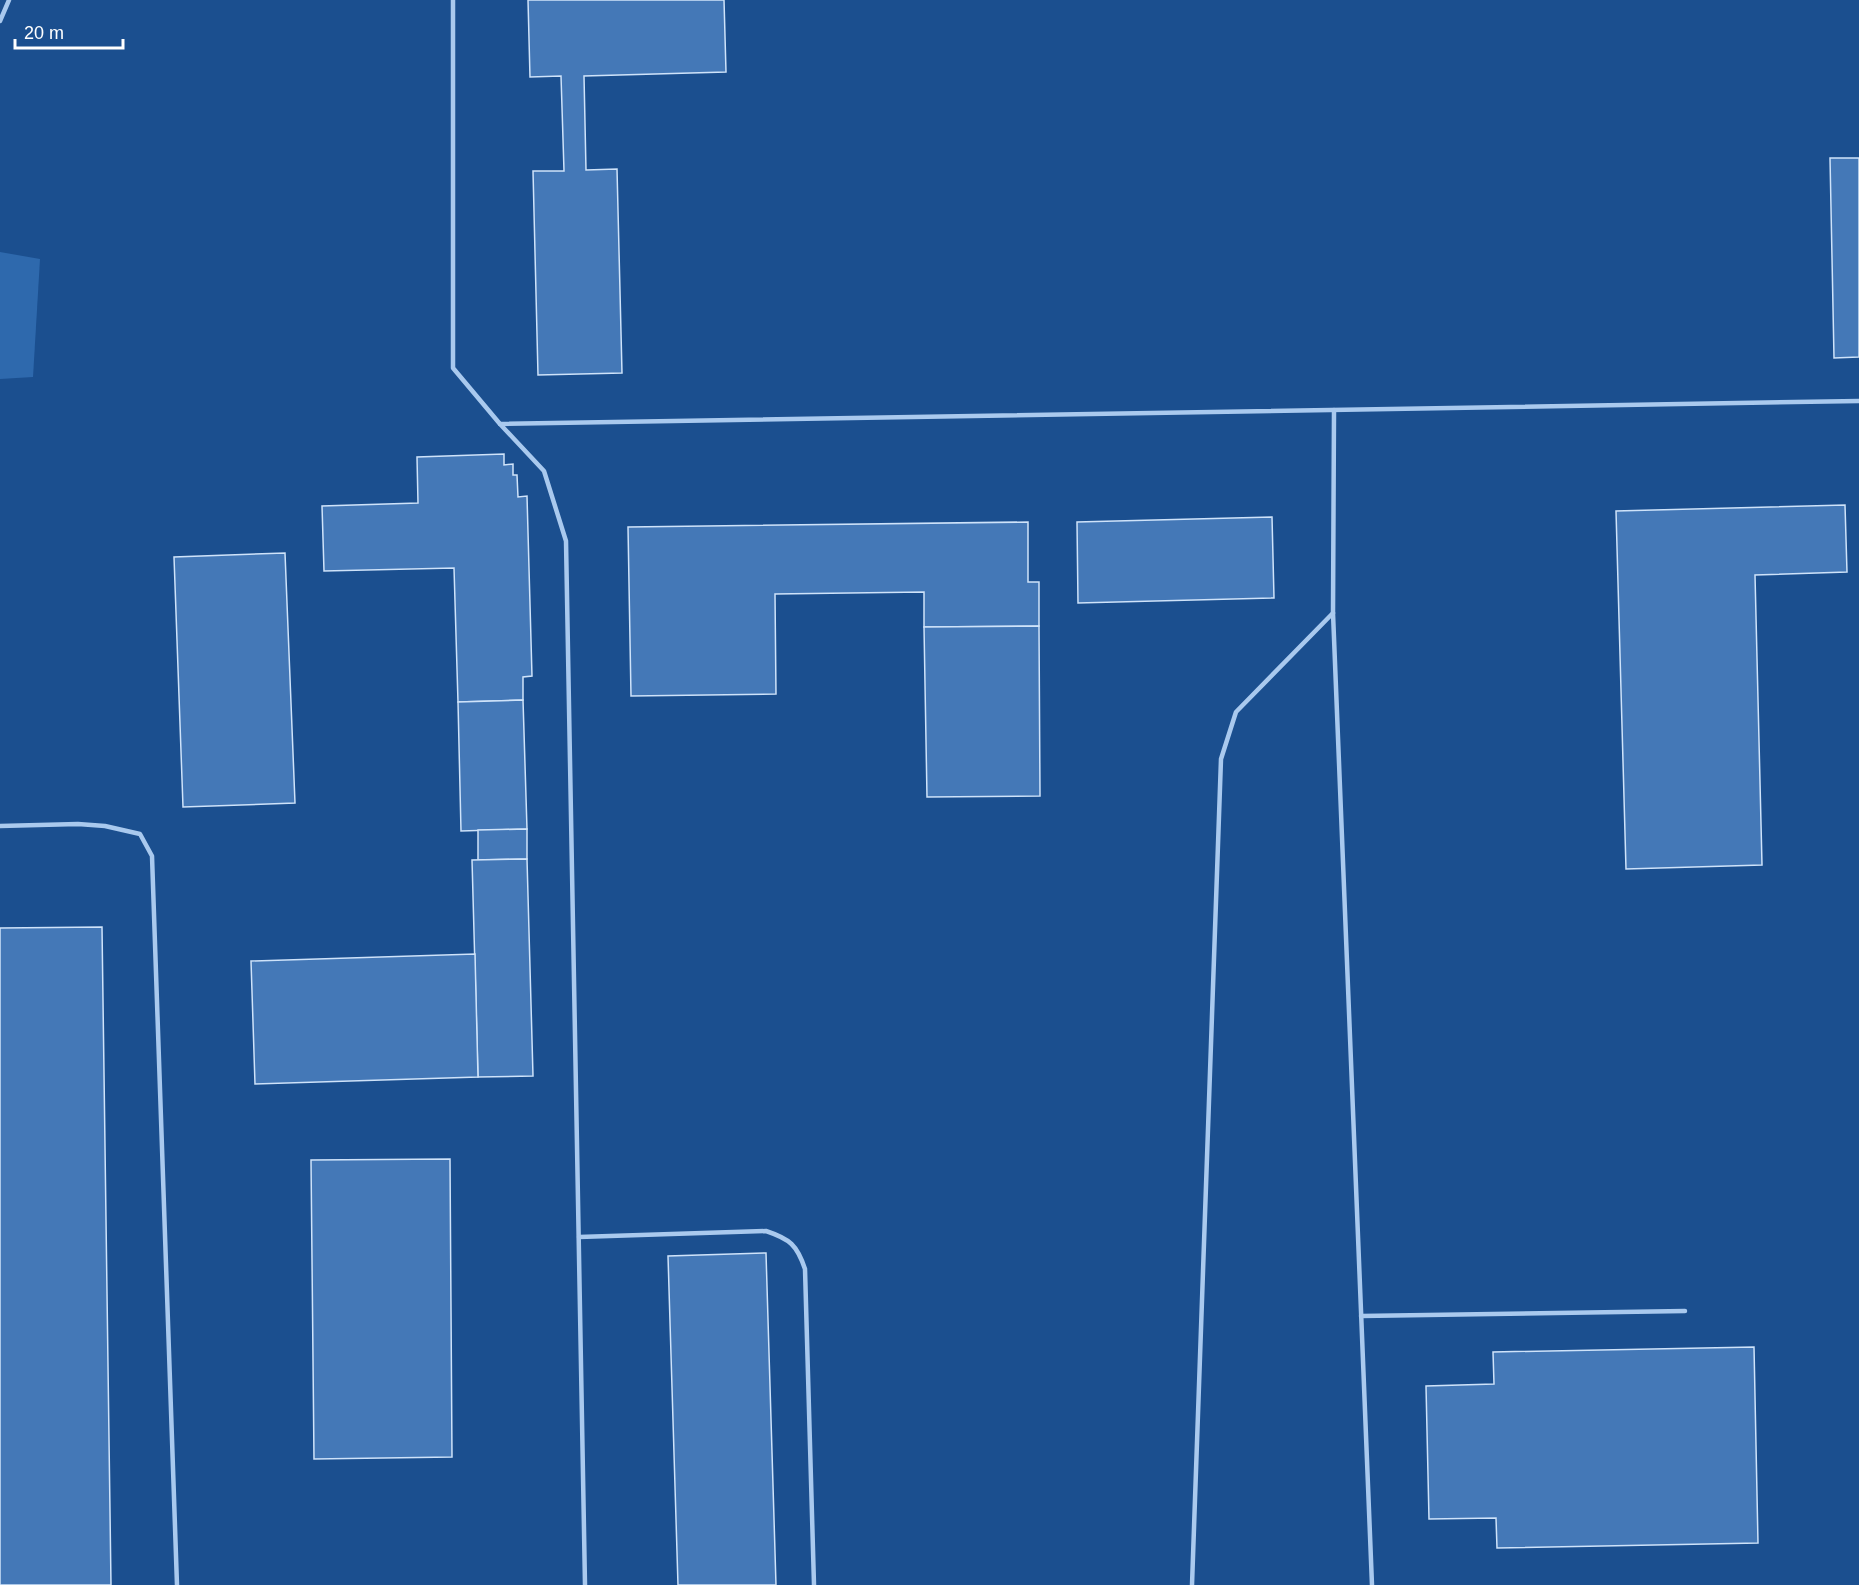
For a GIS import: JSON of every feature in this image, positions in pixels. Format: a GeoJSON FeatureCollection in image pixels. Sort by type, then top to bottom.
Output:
{"type":"FeatureCollection","features":[{"type":"Feature","properties":{"kind":"lane"},"geometry":{"type":"LineString","coordinates":[[0,21],[9,0]]}},
{"type":"Feature","properties":{"kind":"lane"},"geometry":{"type":"LineString","coordinates":[[453,0],[453,368],[500,424],[544,471],[566,541],[585,1585]]}},
{"type":"Feature","properties":{"kind":"lane"},"geometry":{"type":"LineString","coordinates":[[500,424],[1859,400]]}},
{"type":"Feature","properties":{"kind":"lane"},"geometry":{"type":"LineString","coordinates":[[1334,410],[1333,613],[1372,1585]]}},
{"type":"Feature","properties":{"kind":"lane"},"geometry":{"type":"LineString","coordinates":[[1192,1585],[1221,759],[1236,712],[1333,613]]}},
{"type":"Feature","properties":{"kind":"lane"},"geometry":{"type":"LineString","coordinates":[[0,826],[78,824],[105,826],[140,834],[152,856],[177,1585]]}},
{"type":"Feature","properties":{"kind":"lane"},"geometry":{"type":"LineString","coordinates":[[579,1237],[766,1232],[784,1238],[799,1251],[805,1269],[814,1585]]}},
{"type":"Feature","properties":{"kind":"lane"},"geometry":{"type":"LineString","coordinates":[[1361,1316],[1685,1311]]}},
{"type":"Feature","properties":{"kind":"shaded area"},"geometry":{"type":"Polygon","coordinates":[[[0,252],[40,259],[33,377],[0,379],[0,252]]]}},
{"type":"Feature","properties":{"kind":"building"},"geometry":{"type":"Polygon","coordinates":[[[528,0],[724,0],[726,72],[584,76],[586,170],[617,169],[622,373],[538,375],[533,171],[564,171],[561,76],[530,77],[528,0]]]}},
{"type":"Feature","properties":{"kind":"building"},"geometry":{"type":"Polygon","coordinates":[[[1830,158],[1859,158],[1859,357],[1834,358],[1830,158]]]}},
{"type":"Feature","properties":{"kind":"building"},"geometry":{"type":"Polygon","coordinates":[[[504,454],[504,465],[513,464],[513,475],[517,475],[518,497],[527,496],[532,676],[523,677],[523,700],[458,702],[454,568],[324,571],[322,506],[418,503],[417,457],[504,454]]]}},
{"type":"Feature","properties":{"kind":"building"},"geometry":{"type":"Polygon","coordinates":[[[1845,505],[1847,572],[1755,575],[1762,865],[1626,869],[1616,511],[1845,505]]]}},
{"type":"Feature","properties":{"kind":"building"},"geometry":{"type":"Polygon","coordinates":[[[1272,517],[1274,598],[1078,603],[1077,522],[1272,517]]]}},
{"type":"Feature","properties":{"kind":"building"},"geometry":{"type":"Polygon","coordinates":[[[1028,522],[1028,582],[1039,582],[1039,626],[924,627],[924,592],[775,594],[776,694],[631,696],[628,527],[1028,522]]]}},
{"type":"Feature","properties":{"kind":"building"},"geometry":{"type":"Polygon","coordinates":[[[285,553],[295,803],[183,807],[174,557],[285,553]]]}},
{"type":"Feature","properties":{"kind":"building"},"geometry":{"type":"Polygon","coordinates":[[[1039,626],[1040,796],[927,797],[924,627],[1039,626]]]}},
{"type":"Feature","properties":{"kind":"building"},"geometry":{"type":"Polygon","coordinates":[[[523,700],[527,829],[461,831],[458,702],[523,700]]]}},
{"type":"Feature","properties":{"kind":"building"},"geometry":{"type":"Polygon","coordinates":[[[527,829],[527,859],[478,860],[478,830],[527,829]]]}},
{"type":"Feature","properties":{"kind":"building"},"geometry":{"type":"Polygon","coordinates":[[[527,859],[533,1076],[478,1077],[472,860],[527,859]]]}},
{"type":"Feature","properties":{"kind":"building"},"geometry":{"type":"Polygon","coordinates":[[[102,927],[111,1585],[0,1585],[0,928],[102,927]]]}},
{"type":"Feature","properties":{"kind":"building"},"geometry":{"type":"Polygon","coordinates":[[[475,954],[478,1077],[255,1084],[251,961],[475,954]]]}},
{"type":"Feature","properties":{"kind":"building"},"geometry":{"type":"Polygon","coordinates":[[[450,1159],[452,1457],[314,1459],[311,1160],[450,1159]]]}},
{"type":"Feature","properties":{"kind":"building"},"geometry":{"type":"Polygon","coordinates":[[[766,1253],[776,1585],[678,1585],[668,1256],[766,1253]]]}},
{"type":"Feature","properties":{"kind":"building"},"geometry":{"type":"Polygon","coordinates":[[[1754,1347],[1758,1543],[1497,1548],[1496,1518],[1429,1519],[1426,1386],[1494,1384],[1493,1352],[1754,1347]]]}}]}
